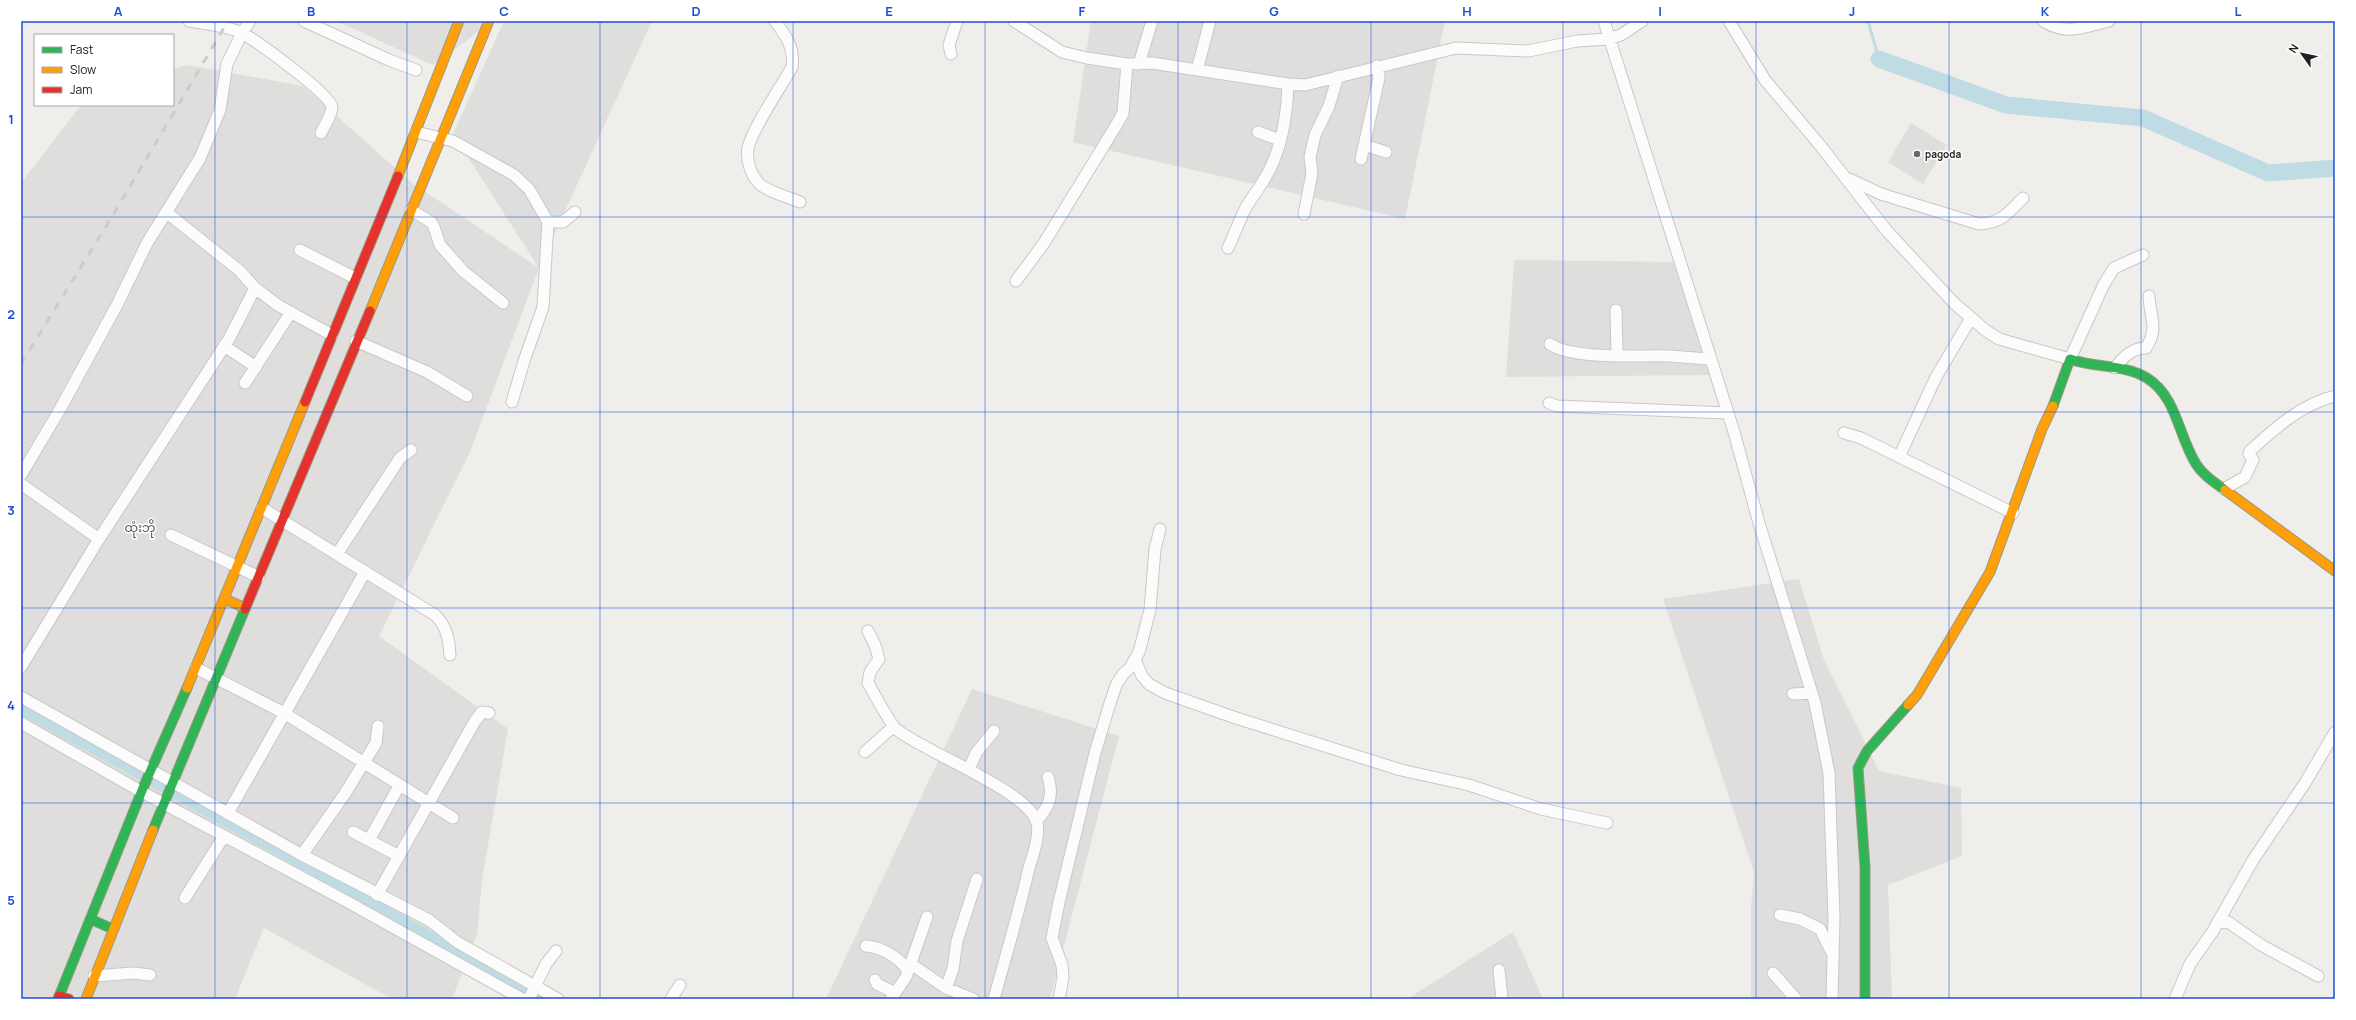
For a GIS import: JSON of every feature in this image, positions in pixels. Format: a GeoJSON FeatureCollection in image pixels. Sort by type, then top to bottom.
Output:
{"type":"FeatureCollection","features":[{"type":"Feature","properties":{"kind":"main road"},"geometry":{"type":"LineString","coordinates":[[69,999],[59,997],[150,773],[225,599],[416,132],[459,21]]}},
{"type":"Feature","properties":{"kind":"main road"},"geometry":{"type":"LineString","coordinates":[[86,999],[170,785],[217,678],[356,341],[442,138],[489,21]]}},
{"type":"Feature","properties":{"kind":"main road"},"geometry":{"type":"LineString","coordinates":[[1864,999],[1865,867],[1858,768],[1867,750],[1917,695],[1990,572],[2013,513],[2042,429],[2059,393],[2070,359],[2095,367],[2129,370],[2147,378],[2169,400],[2195,465],[2204,475],[2335,571]]}},
{"type":"Feature","properties":{"kind":"main road"},"geometry":{"type":"LineString","coordinates":[[225,599],[245,608]]}},
{"type":"Feature","properties":{"kind":"main road"},"geometry":{"type":"LineString","coordinates":[[90,919],[113,929]]}},
{"type":"Feature","properties":{"kind":"street"},"geometry":{"type":"LineString","coordinates":[[189,21],[219,23],[242,33],[317,87],[331,102],[332,108],[321,132]]}},
{"type":"Feature","properties":{"kind":"street"},"geometry":{"type":"LineString","coordinates":[[21,475],[59,411],[117,305],[147,243],[200,158],[213,130],[220,110],[227,64],[242,33],[250,21]]}},
{"type":"Feature","properties":{"kind":"street"},"geometry":{"type":"LineString","coordinates":[[304,21],[389,60],[416,70]]}},
{"type":"Feature","properties":{"kind":"street"},"geometry":{"type":"LineString","coordinates":[[775,21],[791,45],[794,57],[792,68],[755,131],[748,148],[748,162],[752,172],[760,184],[800,202]]}},
{"type":"Feature","properties":{"kind":"street"},"geometry":{"type":"LineString","coordinates":[[951,54],[949,45],[957,21]]}},
{"type":"Feature","properties":{"kind":"street"},"geometry":{"type":"LineString","coordinates":[[1014,21],[1062,52],[1127,64],[1152,63],[1288,84],[1305,85],[1377,66],[1456,48],[1528,51],[1577,41],[1608,39],[1621,35],[1642,21]]}},
{"type":"Feature","properties":{"kind":"street"},"geometry":{"type":"LineString","coordinates":[[1139,64],[1152,21]]}},
{"type":"Feature","properties":{"kind":"street"},"geometry":{"type":"LineString","coordinates":[[1197,70],[1210,21]]}},
{"type":"Feature","properties":{"kind":"street"},"geometry":{"type":"LineString","coordinates":[[1604,21],[1608,39],[1727,413],[1812,693],[1829,772],[1833,955],[1832,999]]}},
{"type":"Feature","properties":{"kind":"street"},"geometry":{"type":"LineString","coordinates":[[1729,21],[1764,80],[1919,268],[1971,318],[1999,339],[2070,359],[2104,284],[2114,268],[2143,255]]}},
{"type":"Feature","properties":{"kind":"street"},"geometry":{"type":"LineString","coordinates":[[2043,21],[2052,27],[2070,31],[2109,21]]}},
{"type":"Feature","properties":{"kind":"street"},"geometry":{"type":"LineString","coordinates":[[1016,281],[1044,243],[1118,124],[1123,113],[1127,64]]}},
{"type":"Feature","properties":{"kind":"street"},"geometry":{"type":"LineString","coordinates":[[1361,159],[1378,78],[1377,66]]}},
{"type":"Feature","properties":{"kind":"street"},"geometry":{"type":"LineString","coordinates":[[1304,214],[1312,173],[1310,157],[1315,135],[1329,106],[1338,76]]}},
{"type":"Feature","properties":{"kind":"street"},"geometry":{"type":"LineString","coordinates":[[1228,248],[1244,210],[1269,170],[1280,140],[1287,109],[1288,84]]}},
{"type":"Feature","properties":{"kind":"street"},"geometry":{"type":"LineString","coordinates":[[416,132],[458,143],[496,163],[523,182],[541,208],[548,222],[543,307],[524,360],[512,402]]}},
{"type":"Feature","properties":{"kind":"street"},"geometry":{"type":"LineString","coordinates":[[1258,132],[1280,140]]}},
{"type":"Feature","properties":{"kind":"street"},"geometry":{"type":"LineString","coordinates":[[1364,145],[1386,152]]}},
{"type":"Feature","properties":{"kind":"street"},"geometry":{"type":"LineString","coordinates":[[1846,178],[1881,194],[1979,224],[1994,224],[2023,198]]}},
{"type":"Feature","properties":{"kind":"street"},"geometry":{"type":"LineString","coordinates":[[411,210],[431,222],[434,226],[440,245],[463,271],[503,303]]}},
{"type":"Feature","properties":{"kind":"street"},"geometry":{"type":"LineString","coordinates":[[166,212],[240,271],[255,288],[291,312],[332,335]]}},
{"type":"Feature","properties":{"kind":"street"},"geometry":{"type":"LineString","coordinates":[[548,222],[563,222],[575,212]]}},
{"type":"Feature","properties":{"kind":"street"},"geometry":{"type":"LineString","coordinates":[[300,250],[356,278]]}},
{"type":"Feature","properties":{"kind":"street"},"geometry":{"type":"LineString","coordinates":[[21,667],[99,539],[224,346],[255,288]]}},
{"type":"Feature","properties":{"kind":"street"},"geometry":{"type":"LineString","coordinates":[[2115,368],[2122,358],[2137,348],[2146,348],[2152,337],[2154,328],[2150,311],[2149,296]]}},
{"type":"Feature","properties":{"kind":"street"},"geometry":{"type":"LineString","coordinates":[[1616,310],[1617,354]]}},
{"type":"Feature","properties":{"kind":"street"},"geometry":{"type":"LineString","coordinates":[[245,383],[291,312]]}},
{"type":"Feature","properties":{"kind":"street"},"geometry":{"type":"LineString","coordinates":[[1899,457],[1936,377],[1971,318]]}},
{"type":"Feature","properties":{"kind":"street"},"geometry":{"type":"LineString","coordinates":[[356,341],[427,372],[467,396]]}},
{"type":"Feature","properties":{"kind":"street"},"geometry":{"type":"LineString","coordinates":[[1550,344],[1557,349],[1569,352],[1709,359]]}},
{"type":"Feature","properties":{"kind":"street"},"geometry":{"type":"LineString","coordinates":[[224,346],[256,367]]}},
{"type":"Feature","properties":{"kind":"street"},"geometry":{"type":"LineString","coordinates":[[2224,489],[2245,477],[2253,460],[2249,454],[2250,451],[2267,435],[2317,400],[2335,396]]}},
{"type":"Feature","properties":{"kind":"street"},"geometry":{"type":"LineString","coordinates":[[1549,403],[1557,406],[1727,413]]}},
{"type":"Feature","properties":{"kind":"street"},"geometry":{"type":"LineString","coordinates":[[1844,433],[1861,438],[2013,513]]}},
{"type":"Feature","properties":{"kind":"street"},"geometry":{"type":"LineString","coordinates":[[337,554],[400,458],[411,450]]}},
{"type":"Feature","properties":{"kind":"street"},"geometry":{"type":"LineString","coordinates":[[21,484],[99,539]]}},
{"type":"Feature","properties":{"kind":"street"},"geometry":{"type":"LineString","coordinates":[[262,508],[282,519],[440,620],[449,640],[450,655]]}},
{"type":"Feature","properties":{"kind":"street"},"geometry":{"type":"LineString","coordinates":[[1059,999],[1063,977],[1062,965],[1052,938],[1059,902],[1095,753],[1110,703],[1117,683],[1135,660],[1139,652],[1150,610],[1155,549],[1160,529]]}},
{"type":"Feature","properties":{"kind":"street"},"geometry":{"type":"LineString","coordinates":[[172,535],[237,568],[259,577]]}},
{"type":"Feature","properties":{"kind":"street"},"geometry":{"type":"LineString","coordinates":[[228,813],[365,572]]}},
{"type":"Feature","properties":{"kind":"street"},"geometry":{"type":"LineString","coordinates":[[868,631],[875,645],[878,659],[870,672],[868,683],[893,727],[920,746],[969,769],[1028,807],[1036,821],[1036,839],[1021,906],[994,999]]}},
{"type":"Feature","properties":{"kind":"street"},"geometry":{"type":"LineString","coordinates":[[1135,660],[1142,676],[1149,684],[1165,693],[1236,718],[1395,768],[1469,785],[1541,809],[1607,823]]}},
{"type":"Feature","properties":{"kind":"street"},"geometry":{"type":"LineString","coordinates":[[196,668],[284,713],[363,764],[453,818]]}},
{"type":"Feature","properties":{"kind":"street"},"geometry":{"type":"LineString","coordinates":[[1793,694],[1812,693]]}},
{"type":"Feature","properties":{"kind":"street"},"geometry":{"type":"LineString","coordinates":[[21,697],[170,785],[228,813],[302,855],[429,920],[457,942],[533,992],[558,999]]}},
{"type":"Feature","properties":{"kind":"street"},"geometry":{"type":"LineString","coordinates":[[377,894],[479,715],[482,712],[489,713]]}},
{"type":"Feature","properties":{"kind":"street"},"geometry":{"type":"LineString","coordinates":[[21,723],[164,801],[224,836],[346,901],[516,998]]}},
{"type":"Feature","properties":{"kind":"street"},"geometry":{"type":"LineString","coordinates":[[302,855],[344,795],[376,743],[378,726]]}},
{"type":"Feature","properties":{"kind":"street"},"geometry":{"type":"LineString","coordinates":[[865,752],[893,727]]}},
{"type":"Feature","properties":{"kind":"street"},"geometry":{"type":"LineString","coordinates":[[969,769],[976,753],[994,731]]}},
{"type":"Feature","properties":{"kind":"street"},"geometry":{"type":"LineString","coordinates":[[2175,999],[2190,964],[2217,923],[2253,860],[2305,783],[2335,732]]}},
{"type":"Feature","properties":{"kind":"street"},"geometry":{"type":"LineString","coordinates":[[1036,821],[1046,811],[1051,796],[1048,777]]}},
{"type":"Feature","properties":{"kind":"street"},"geometry":{"type":"LineString","coordinates":[[369,840],[399,786]]}},
{"type":"Feature","properties":{"kind":"street"},"geometry":{"type":"LineString","coordinates":[[353,832],[399,856]]}},
{"type":"Feature","properties":{"kind":"street"},"geometry":{"type":"LineString","coordinates":[[184,898],[224,836]]}},
{"type":"Feature","properties":{"kind":"street"},"geometry":{"type":"LineString","coordinates":[[946,988],[953,969],[957,941],[977,879]]}},
{"type":"Feature","properties":{"kind":"street"},"geometry":{"type":"LineString","coordinates":[[1780,915],[1800,919],[1820,929],[1833,955]]}},
{"type":"Feature","properties":{"kind":"street"},"geometry":{"type":"LineString","coordinates":[[874,984],[893,997],[910,967],[927,917]]}},
{"type":"Feature","properties":{"kind":"street"},"geometry":{"type":"LineString","coordinates":[[2217,923],[2228,922],[2261,945],[2318,976]]}},
{"type":"Feature","properties":{"kind":"street"},"geometry":{"type":"LineString","coordinates":[[866,946],[884,950],[904,964],[946,988],[973,999]]}},
{"type":"Feature","properties":{"kind":"street"},"geometry":{"type":"LineString","coordinates":[[533,992],[546,964],[556,950]]}},
{"type":"Feature","properties":{"kind":"street"},"geometry":{"type":"LineString","coordinates":[[1499,970],[1502,999]]}},
{"type":"Feature","properties":{"kind":"street"},"geometry":{"type":"LineString","coordinates":[[94,976],[132,973],[150,975]]}},
{"type":"Feature","properties":{"kind":"street"},"geometry":{"type":"LineString","coordinates":[[1774,973],[1796,999]]}},
{"type":"Feature","properties":{"kind":"street"},"geometry":{"type":"LineString","coordinates":[[671,999],[680,985]]}},
{"type":"Feature","properties":{"kind":"shaded area"},"geometry":{"type":"Polygon","coordinates":[[[336,21],[493,21],[433,65],[336,21]]]}},
{"type":"Feature","properties":{"kind":"shaded area"},"geometry":{"type":"Polygon","coordinates":[[[504,21],[652,21],[539,268],[453,134],[504,21]]]}},
{"type":"Feature","properties":{"kind":"shaded area"},"geometry":{"type":"Polygon","coordinates":[[[1091,21],[1445,21],[1405,219],[1073,142],[1091,21]]]}},
{"type":"Feature","properties":{"kind":"shaded area","name":"ထုံးဘို"},"geometry":{"type":"Polygon","coordinates":[[[188,65],[303,86],[412,183],[539,268],[470,452],[379,636],[508,729],[482,880],[477,935],[452,999],[392,999],[264,928],[235,999],[21,999],[21,183],[80,106],[174,106],[174,69],[188,65]]]}},
{"type":"Feature","properties":{"kind":"shaded area","name":"pagoda"},"geometry":{"type":"Polygon","coordinates":[[[1911,123],[1947,145],[1923,184],[1888,162],[1911,123]]]}},
{"type":"Feature","properties":{"kind":"shaded area"},"geometry":{"type":"Polygon","coordinates":[[[1514,260],[1676,262],[1712,375],[1506,377],[1514,260]]]}},
{"type":"Feature","properties":{"kind":"shaded area"},"geometry":{"type":"Polygon","coordinates":[[[1799,579],[1824,660],[1879,771],[1961,788],[1962,856],[1888,885],[1892,999],[1751,999],[1751,907],[1754,872],[1663,599],[1799,579]]]}},
{"type":"Feature","properties":{"kind":"shaded area"},"geometry":{"type":"Polygon","coordinates":[[[972,689],[1119,736],[1050,999],[826,999],[972,689]]]}},
{"type":"Feature","properties":{"kind":"shaded area"},"geometry":{"type":"Polygon","coordinates":[[[1513,932],[1543,999],[1407,999],[1513,932]]]}},
{"type":"Feature","properties":{"kind":"waterway"},"geometry":{"type":"LineString","coordinates":[[1868,21],[1879,59]]}},
{"type":"Feature","properties":{"kind":"waterway"},"geometry":{"type":"LineString","coordinates":[[1879,59],[2006,105],[2143,118],[2268,173],[2335,168]]}},
{"type":"Feature","properties":{"kind":"waterway"},"geometry":{"type":"LineString","coordinates":[[21,709],[346,888],[539,999]]}},
{"type":"Feature","properties":{"kind":"railway"},"geometry":{"type":"LineString","coordinates":[[21,364],[113,215],[228,21]]}},
{"type":"Feature","properties":{"kind":"traffic: fast"},"geometry":{"type":"LineString","coordinates":[[2053,406],[2070,359],[2089,364],[2129,370],[2147,378],[2165,395],[2196,464],[2205,475],[2225,490]]}},
{"type":"Feature","properties":{"kind":"traffic: fast"},"geometry":{"type":"LineString","coordinates":[[153,830],[245,609]]}},
{"type":"Feature","properties":{"kind":"traffic: fast"},"geometry":{"type":"LineString","coordinates":[[58,999],[143,788],[187,688]]}},
{"type":"Feature","properties":{"kind":"traffic: fast"},"geometry":{"type":"LineString","coordinates":[[1865,999],[1865,867],[1858,768],[1867,751],[1908,705]]}},
{"type":"Feature","properties":{"kind":"traffic: fast"},"geometry":{"type":"LineString","coordinates":[[90,919],[113,929]]}},
{"type":"Feature","properties":{"kind":"traffic: slow"},"geometry":{"type":"LineString","coordinates":[[398,176],[459,21]]}},
{"type":"Feature","properties":{"kind":"traffic: slow"},"geometry":{"type":"LineString","coordinates":[[370,311],[489,21]]}},
{"type":"Feature","properties":{"kind":"traffic: slow"},"geometry":{"type":"LineString","coordinates":[[187,688],[305,402]]}},
{"type":"Feature","properties":{"kind":"traffic: slow"},"geometry":{"type":"LineString","coordinates":[[1908,705],[1917,695],[1990,572],[2042,429],[2053,406]]}},
{"type":"Feature","properties":{"kind":"traffic: slow"},"geometry":{"type":"LineString","coordinates":[[2225,490],[2335,571]]}},
{"type":"Feature","properties":{"kind":"traffic: slow"},"geometry":{"type":"LineString","coordinates":[[225,599],[245,608]]}},
{"type":"Feature","properties":{"kind":"traffic: slow"},"geometry":{"type":"LineString","coordinates":[[86,999],[153,830]]}},
{"type":"Feature","properties":{"kind":"traffic: jam"},"geometry":{"type":"LineString","coordinates":[[305,402],[398,176]]}},
{"type":"Feature","properties":{"kind":"traffic: jam"},"geometry":{"type":"LineString","coordinates":[[245,609],[370,311]]}},
{"type":"Feature","properties":{"kind":"traffic: jam"},"geometry":{"type":"LineString","coordinates":[[59,996],[69,999]]}},
{"type":"Feature","properties":{"kind":"place","name":"pagoda"},"geometry":{"type":"Point","coordinates":[1917,154]}},
{"type":"Feature","properties":{"kind":"district","name":"ထုံးဘို"},"geometry":{"type":"Point","coordinates":[140,527]}}]}
